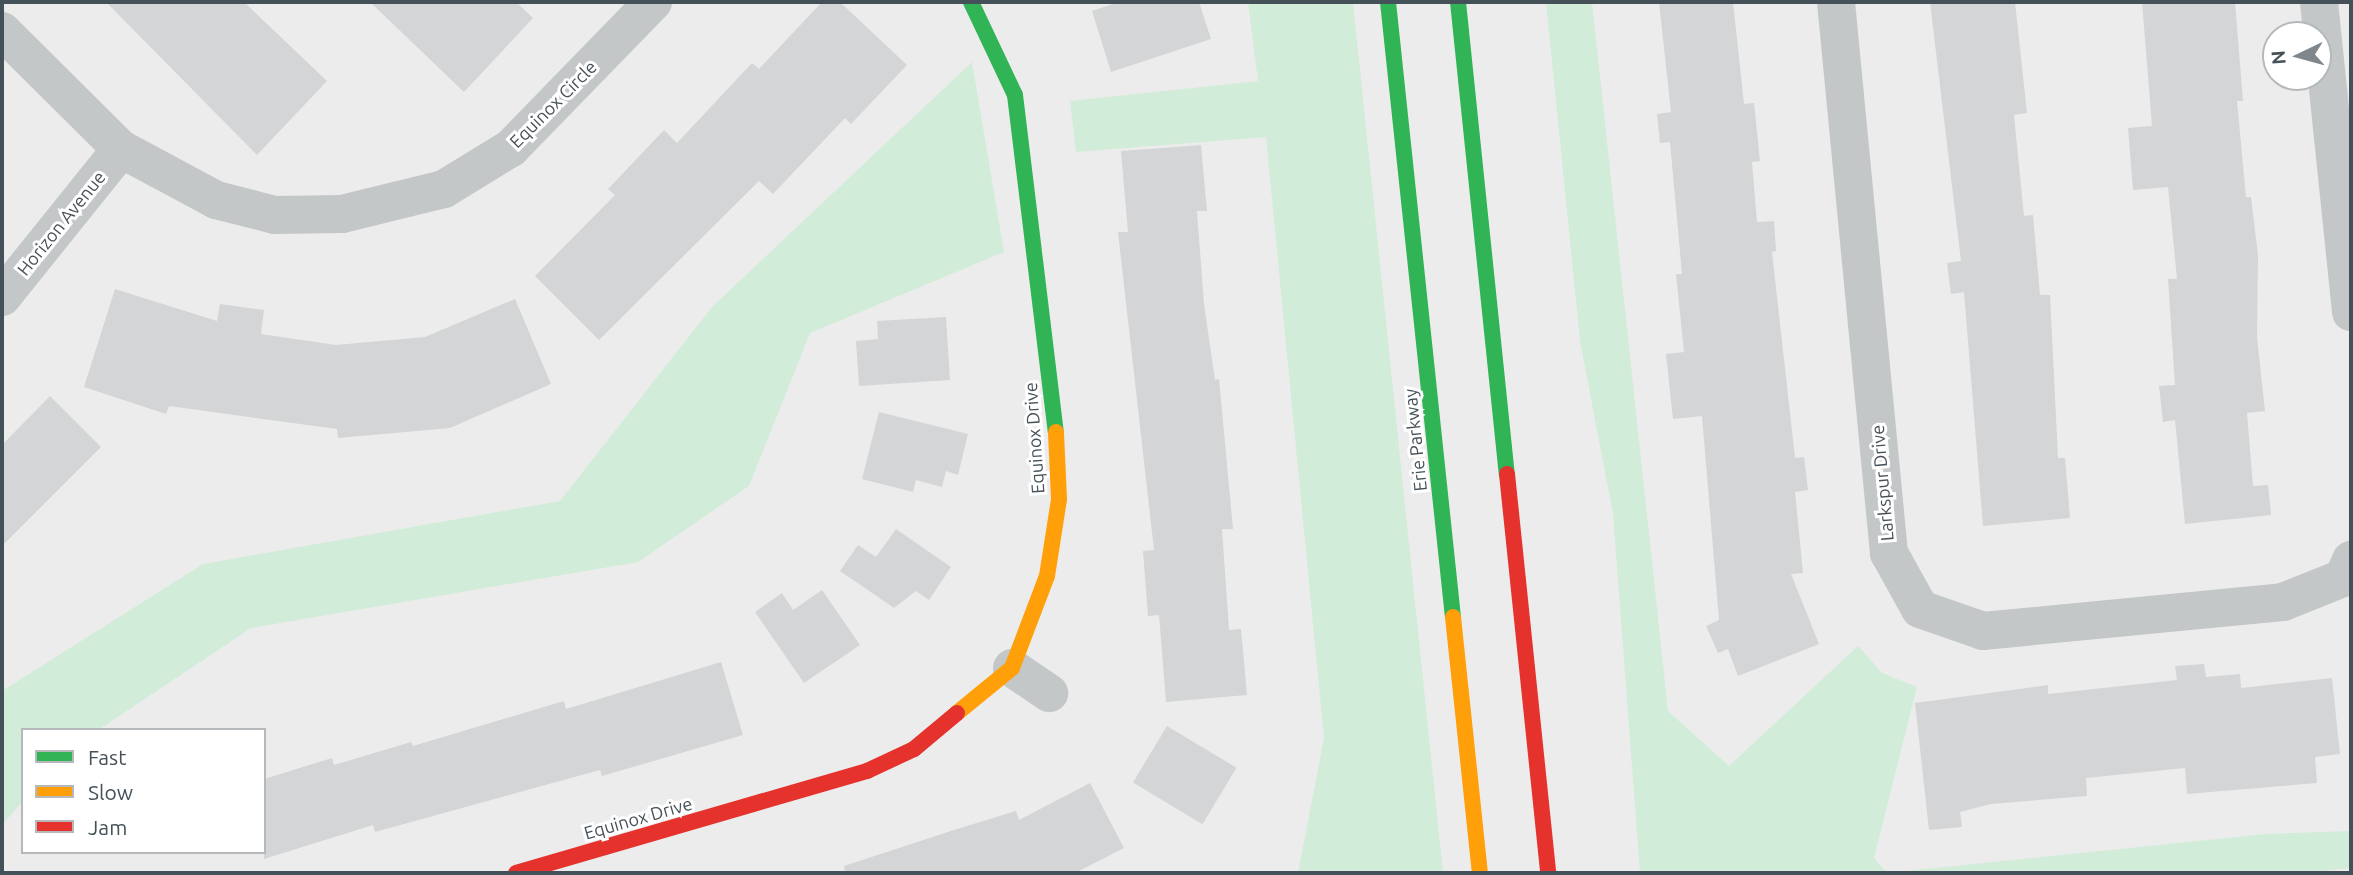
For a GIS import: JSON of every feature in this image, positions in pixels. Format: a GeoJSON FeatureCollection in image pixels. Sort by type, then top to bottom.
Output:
{"type":"FeatureCollection","features":[{"type":"Feature","properties":{"kind":"main road","name":"Equinox Drive"},"geometry":{"type":"LineString","coordinates":[[516,873],[867,771],[914,749],[1012,667],[1047,576],[1059,499],[1056,429],[1015,95],[971,2]]}},
{"type":"Feature","properties":{"kind":"main road","name":"Erie Parkway"},"geometry":{"type":"LineString","coordinates":[[1388,2],[1480,873]]}},
{"type":"Feature","properties":{"kind":"main road"},"geometry":{"type":"LineString","coordinates":[[1458,2],[1548,873]]}},
{"type":"Feature","properties":{"kind":"street","name":"Equinox Circle"},"geometry":{"type":"LineString","coordinates":[[2,31],[121,149],[216,200],[275,215],[342,214],[444,189],[511,148],[653,2]]}},
{"type":"Feature","properties":{"kind":"street","name":"Larkspur Drive"},"geometry":{"type":"LineString","coordinates":[[1836,2],[1889,553],[1920,609],[1983,631],[2283,602],[2347,569]]}},
{"type":"Feature","properties":{"kind":"street"},"geometry":{"type":"LineString","coordinates":[[2319,2],[2346,206],[2351,312]]}},
{"type":"Feature","properties":{"kind":"street","name":"Horizon Avenue"},"geometry":{"type":"LineString","coordinates":[[2,297],[121,149]]}},
{"type":"Feature","properties":{"kind":"street"},"geometry":{"type":"LineString","coordinates":[[1012,667],[1049,693]]}},
{"type":"Feature","properties":{"kind":"green space"},"geometry":{"type":"Polygon","coordinates":[[[1248,2],[1353,2],[1443,873],[1298,873],[1324,738],[1266,137],[1076,152],[1070,101],[1258,81],[1248,2]]]}},
{"type":"Feature","properties":{"kind":"green space"},"geometry":{"type":"Polygon","coordinates":[[[1546,2],[1592,2],[1668,711],[1729,766],[1858,646],[1882,673],[1917,687],[1874,858],[1887,873],[1640,873],[1613,514],[1580,341],[1546,2]]]}},
{"type":"Feature","properties":{"kind":"green space"},"geometry":{"type":"Polygon","coordinates":[[[972,62],[1004,252],[810,333],[749,486],[638,562],[251,628],[101,728],[21,728],[21,803],[2,825],[2,691],[203,564],[560,501],[712,307],[972,62]]]}},
{"type":"Feature","properties":{"kind":"green space"},"geometry":{"type":"Polygon","coordinates":[[[2351,831],[2351,868],[2301,873],[1887,873],[2266,834],[2351,831]]]}},
{"type":"Feature","properties":{"kind":"building"},"geometry":{"type":"Polygon","coordinates":[[[106,2],[244,2],[327,81],[257,155],[106,2]]]}},
{"type":"Feature","properties":{"kind":"building"},"geometry":{"type":"Polygon","coordinates":[[[370,2],[516,2],[533,18],[464,92],[370,2]]]}},
{"type":"Feature","properties":{"kind":"building"},"geometry":{"type":"Polygon","coordinates":[[[822,2],[840,2],[907,65],[851,124],[845,118],[773,194],[759,181],[599,340],[535,276],[615,195],[608,189],[664,130],[677,143],[752,63],[759,69],[822,2]]]}},
{"type":"Feature","properties":{"kind":"building"},"geometry":{"type":"Polygon","coordinates":[[[1119,2],[1199,2],[1211,39],[1111,72],[1092,11],[1119,2]]]}},
{"type":"Feature","properties":{"kind":"building"},"geometry":{"type":"Polygon","coordinates":[[[1659,2],[1733,2],[1744,104],[1754,103],[1760,161],[1752,162],[1757,222],[1774,221],[1776,251],[1772,252],[1795,458],[1804,457],[1808,490],[1795,492],[1803,573],[1791,574],[1819,644],[1738,676],[1728,649],[1718,653],[1706,626],[1719,620],[1702,416],[1673,419],[1666,354],[1684,352],[1676,274],[1682,274],[1670,142],[1660,143],[1657,114],[1671,112],[1659,2]]]}},
{"type":"Feature","properties":{"kind":"building"},"geometry":{"type":"Polygon","coordinates":[[[1930,2],[2015,2],[2027,113],[2014,115],[2024,216],[2033,215],[2040,295],[2050,295],[2058,458],[2065,458],[2070,518],[1983,526],[1964,292],[1951,294],[1947,263],[1961,261],[1930,2]]]}},
{"type":"Feature","properties":{"kind":"building"},"geometry":{"type":"Polygon","coordinates":[[[2142,2],[2235,2],[2243,101],[2237,101],[2246,197],[2251,197],[2258,255],[2257,337],[2265,411],[2247,413],[2253,486],[2268,485],[2271,515],[2185,524],[2175,420],[2163,422],[2159,386],[2175,385],[2168,279],[2177,279],[2168,187],[2133,190],[2128,128],[2152,126],[2142,2]]]}},
{"type":"Feature","properties":{"kind":"building"},"geometry":{"type":"Polygon","coordinates":[[[1201,145],[1207,211],[1197,211],[1204,304],[1215,380],[1219,379],[1233,529],[1222,529],[1229,630],[1241,629],[1247,695],[1166,702],[1159,615],[1148,616],[1143,551],[1154,550],[1118,232],[1128,232],[1121,151],[1201,145]]]}},
{"type":"Feature","properties":{"kind":"building"},"geometry":{"type":"Polygon","coordinates":[[[115,289],[217,321],[220,304],[264,310],[261,334],[336,345],[425,337],[515,299],[551,384],[450,428],[338,438],[337,429],[169,406],[166,414],[84,387],[115,289]]]}},
{"type":"Feature","properties":{"kind":"building"},"geometry":{"type":"Polygon","coordinates":[[[946,317],[950,380],[859,386],[856,341],[878,339],[877,321],[946,317]]]}},
{"type":"Feature","properties":{"kind":"building"},"geometry":{"type":"Polygon","coordinates":[[[50,396],[101,447],[2,546],[2,445],[50,396]]]}},
{"type":"Feature","properties":{"kind":"building"},"geometry":{"type":"Polygon","coordinates":[[[879,412],[968,434],[958,475],[946,471],[942,487],[916,480],[913,492],[862,479],[879,412]]]}},
{"type":"Feature","properties":{"kind":"building"},"geometry":{"type":"Polygon","coordinates":[[[896,529],[951,567],[929,600],[916,591],[894,608],[840,571],[858,545],[876,557],[896,529]]]}},
{"type":"Feature","properties":{"kind":"building"},"geometry":{"type":"Polygon","coordinates":[[[822,590],[860,645],[804,683],[755,612],[782,593],[793,610],[822,590]]]}},
{"type":"Feature","properties":{"kind":"building"},"geometry":{"type":"Polygon","coordinates":[[[721,662],[743,735],[602,776],[600,770],[375,832],[373,825],[264,859],[266,778],[332,758],[334,765],[411,742],[413,746],[564,701],[566,709],[721,662]]]}},
{"type":"Feature","properties":{"kind":"building"},"geometry":{"type":"Polygon","coordinates":[[[2204,664],[2206,677],[2240,674],[2241,688],[2332,678],[2340,754],[2315,757],[2317,783],[2187,794],[2185,768],[2086,778],[2087,796],[1991,804],[1960,812],[1962,827],[1929,830],[1915,703],[2048,685],[2048,694],[2177,680],[2175,666],[2204,664]]]}},
{"type":"Feature","properties":{"kind":"building"},"geometry":{"type":"Polygon","coordinates":[[[1167,726],[1236,768],[1202,824],[1133,783],[1167,726]]]}},
{"type":"Feature","properties":{"kind":"building"},"geometry":{"type":"Polygon","coordinates":[[[1090,783],[1124,848],[1075,873],[845,873],[844,866],[1016,811],[1019,820],[1090,783]]]}},
{"type":"Feature","properties":{"kind":"traffic: fast"},"geometry":{"type":"LineString","coordinates":[[971,2],[1015,95],[1056,432]]}},
{"type":"Feature","properties":{"kind":"traffic: fast"},"geometry":{"type":"LineString","coordinates":[[1388,2],[1453,617]]}},
{"type":"Feature","properties":{"kind":"traffic: fast"},"geometry":{"type":"LineString","coordinates":[[1458,2],[1507,474]]}},
{"type":"Feature","properties":{"kind":"traffic: slow"},"geometry":{"type":"LineString","coordinates":[[957,713],[1012,668],[1047,576],[1059,499],[1056,432]]}},
{"type":"Feature","properties":{"kind":"traffic: slow"},"geometry":{"type":"LineString","coordinates":[[1453,617],[1480,873]]}},
{"type":"Feature","properties":{"kind":"traffic: jam"},"geometry":{"type":"LineString","coordinates":[[1507,474],[1548,873]]}},
{"type":"Feature","properties":{"kind":"traffic: jam"},"geometry":{"type":"LineString","coordinates":[[516,873],[867,771],[914,749],[957,713]]}}]}
